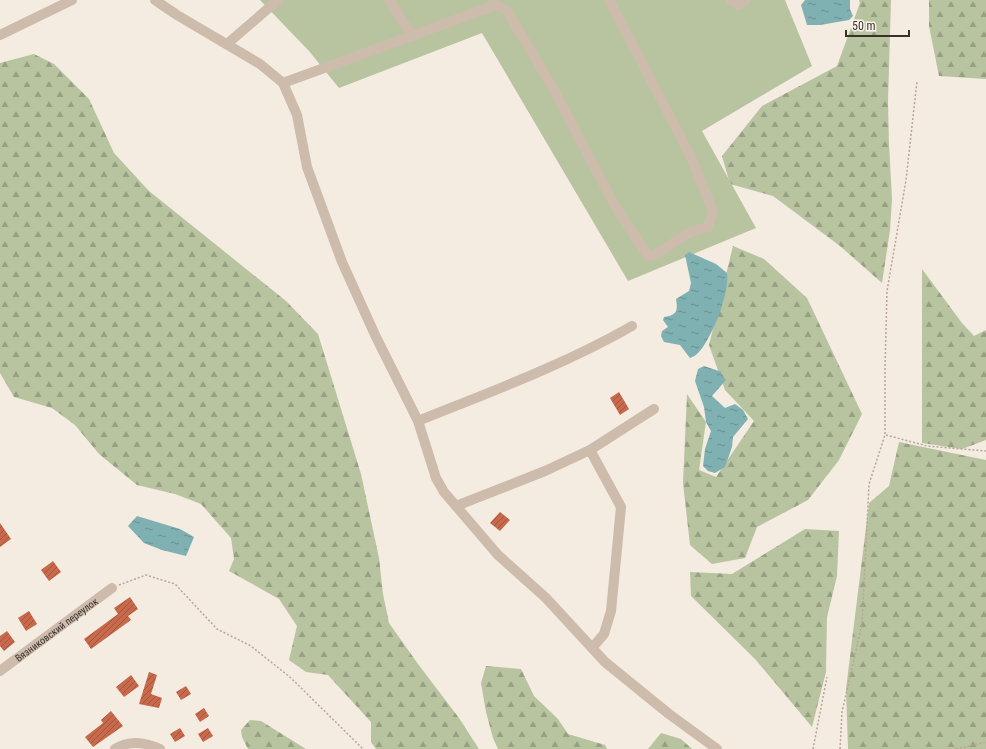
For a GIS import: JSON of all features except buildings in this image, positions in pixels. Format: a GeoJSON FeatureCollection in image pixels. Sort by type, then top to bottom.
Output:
{"type":"FeatureCollection","features":[{"type":"Feature","properties":{"kind":"street"},"geometry":{"type":"LineString","coordinates":[[0,35],[72,0]]}},
{"type":"Feature","properties":{"kind":"street"},"geometry":{"type":"LineString","coordinates":[[155,0],[177,15],[260,64],[283,84],[297,115],[307,167],[342,262],[376,337],[418,421],[436,478],[444,492],[498,555],[546,598],[605,662],[669,714],[717,749]]}},
{"type":"Feature","properties":{"kind":"street"},"geometry":{"type":"LineString","coordinates":[[227,44],[278,0]]}},
{"type":"Feature","properties":{"kind":"street"},"geometry":{"type":"LineString","coordinates":[[389,0],[410,32],[409,38]]}},
{"type":"Feature","properties":{"kind":"street"},"geometry":{"type":"LineString","coordinates":[[283,84],[409,38],[495,3],[507,11],[553,88],[615,206],[648,256],[654,254],[690,232],[708,227],[713,211],[690,155],[609,0]]}},
{"type":"Feature","properties":{"kind":"street"},"geometry":{"type":"LineString","coordinates":[[730,0],[738,5],[746,0]]}},
{"type":"Feature","properties":{"kind":"street"},"geometry":{"type":"LineString","coordinates":[[418,421],[546,369],[608,340],[632,326]]}},
{"type":"Feature","properties":{"kind":"street"},"geometry":{"type":"LineString","coordinates":[[456,506],[545,471],[590,450],[654,409]]}},
{"type":"Feature","properties":{"kind":"street"},"geometry":{"type":"LineString","coordinates":[[590,450],[621,507],[611,611],[604,634],[592,648]]}},
{"type":"Feature","properties":{"kind":"street","name":"Вязниковский переулок"},"geometry":{"type":"LineString","coordinates":[[0,671],[112,588]]}},
{"type":"Feature","properties":{"kind":"street"},"geometry":{"type":"LineString","coordinates":[[115,749],[132,743],[144,743],[160,749]]}},
{"type":"Feature","properties":{"kind":"path"},"geometry":{"type":"LineString","coordinates":[[840,749],[842,712],[862,624],[869,484],[885,435],[887,291],[906,180],[917,81]]}},
{"type":"Feature","properties":{"kind":"path"},"geometry":{"type":"LineString","coordinates":[[885,435],[927,446],[986,451]]}},
{"type":"Feature","properties":{"kind":"path"},"geometry":{"type":"LineString","coordinates":[[112,588],[146,575],[175,584],[217,629],[251,646],[291,678],[363,749]]}},
{"type":"Feature","properties":{"kind":"path"},"geometry":{"type":"LineString","coordinates":[[813,749],[827,677]]}},
{"type":"Feature","properties":{"kind":"path"},"geometry":{"type":"LineString","coordinates":[[956,749],[986,742]]}},
{"type":"Feature","properties":{"kind":"green space"},"geometry":{"type":"Polygon","coordinates":[[[260,0],[785,0],[812,66],[702,131],[756,228],[628,281],[482,33],[339,88],[309,51],[260,0]]]}},
{"type":"Feature","properties":{"kind":"green space"},"geometry":{"type":"Polygon","coordinates":[[[859,0],[891,0],[888,101],[892,199],[890,230],[882,283],[840,246],[773,196],[730,184],[722,156],[762,106],[837,66],[860,3],[859,0]]]}},
{"type":"Feature","properties":{"kind":"green space"},"geometry":{"type":"Polygon","coordinates":[[[929,0],[986,0],[986,79],[939,76],[929,26],[929,0]]]}},
{"type":"Feature","properties":{"kind":"green space"},"geometry":{"type":"Polygon","coordinates":[[[34,54],[54,64],[89,99],[114,153],[149,191],[286,301],[318,334],[361,474],[379,558],[383,594],[389,623],[459,718],[479,749],[376,749],[371,742],[371,722],[328,675],[306,672],[289,660],[297,626],[279,599],[229,571],[234,559],[231,538],[201,504],[175,494],[137,485],[99,454],[75,425],[52,408],[14,397],[0,373],[0,63],[34,54]]]}},
{"type":"Feature","properties":{"kind":"green space"},"geometry":{"type":"Polygon","coordinates":[[[733,246],[764,259],[807,298],[862,414],[839,460],[808,500],[757,527],[745,558],[712,564],[690,545],[683,483],[687,394],[706,422],[699,470],[716,477],[754,421],[725,390],[709,345],[733,246]]]}},
{"type":"Feature","properties":{"kind":"green space"},"geometry":{"type":"Polygon","coordinates":[[[922,269],[962,323],[974,336],[986,330],[986,440],[962,449],[922,443],[922,269]]]}},
{"type":"Feature","properties":{"kind":"green space"},"geometry":{"type":"Polygon","coordinates":[[[899,442],[986,460],[986,749],[848,749],[846,689],[869,503],[889,486],[899,442]]]}},
{"type":"Feature","properties":{"kind":"green space"},"geometry":{"type":"Polygon","coordinates":[[[805,529],[839,531],[837,576],[827,617],[826,672],[812,727],[755,659],[691,596],[690,572],[732,574],[805,529]]]}},
{"type":"Feature","properties":{"kind":"green space"},"geometry":{"type":"Polygon","coordinates":[[[486,666],[521,669],[534,696],[558,719],[568,734],[605,745],[607,749],[498,749],[493,738],[486,712],[481,683],[486,666]]]}},
{"type":"Feature","properties":{"kind":"green space"},"geometry":{"type":"Polygon","coordinates":[[[250,720],[261,721],[306,749],[248,749],[242,737],[241,730],[250,720]]]}},
{"type":"Feature","properties":{"kind":"green space"},"geometry":{"type":"Polygon","coordinates":[[[661,733],[681,739],[692,749],[648,749],[661,733]]]}},
{"type":"Feature","properties":{"kind":"water"},"geometry":{"type":"Polygon","coordinates":[[[805,0],[850,0],[850,9],[853,16],[849,20],[820,25],[807,25],[801,5],[805,0]]]}},
{"type":"Feature","properties":{"kind":"water"},"geometry":{"type":"Polygon","coordinates":[[[689,252],[716,264],[727,273],[726,292],[714,327],[697,354],[690,358],[680,345],[664,342],[661,336],[662,331],[668,327],[663,320],[664,317],[672,315],[676,312],[676,299],[689,291],[691,283],[685,255],[689,252]]]}},
{"type":"Feature","properties":{"kind":"water"},"geometry":{"type":"Polygon","coordinates":[[[704,366],[719,371],[726,380],[712,396],[725,408],[735,404],[743,410],[748,419],[733,437],[732,447],[725,467],[715,473],[708,471],[703,466],[705,449],[711,431],[706,422],[704,407],[695,381],[698,369],[704,366]]]}},
{"type":"Feature","properties":{"kind":"water"},"geometry":{"type":"Polygon","coordinates":[[[137,516],[180,529],[194,537],[186,556],[162,550],[144,543],[128,526],[137,516]]]}}]}
